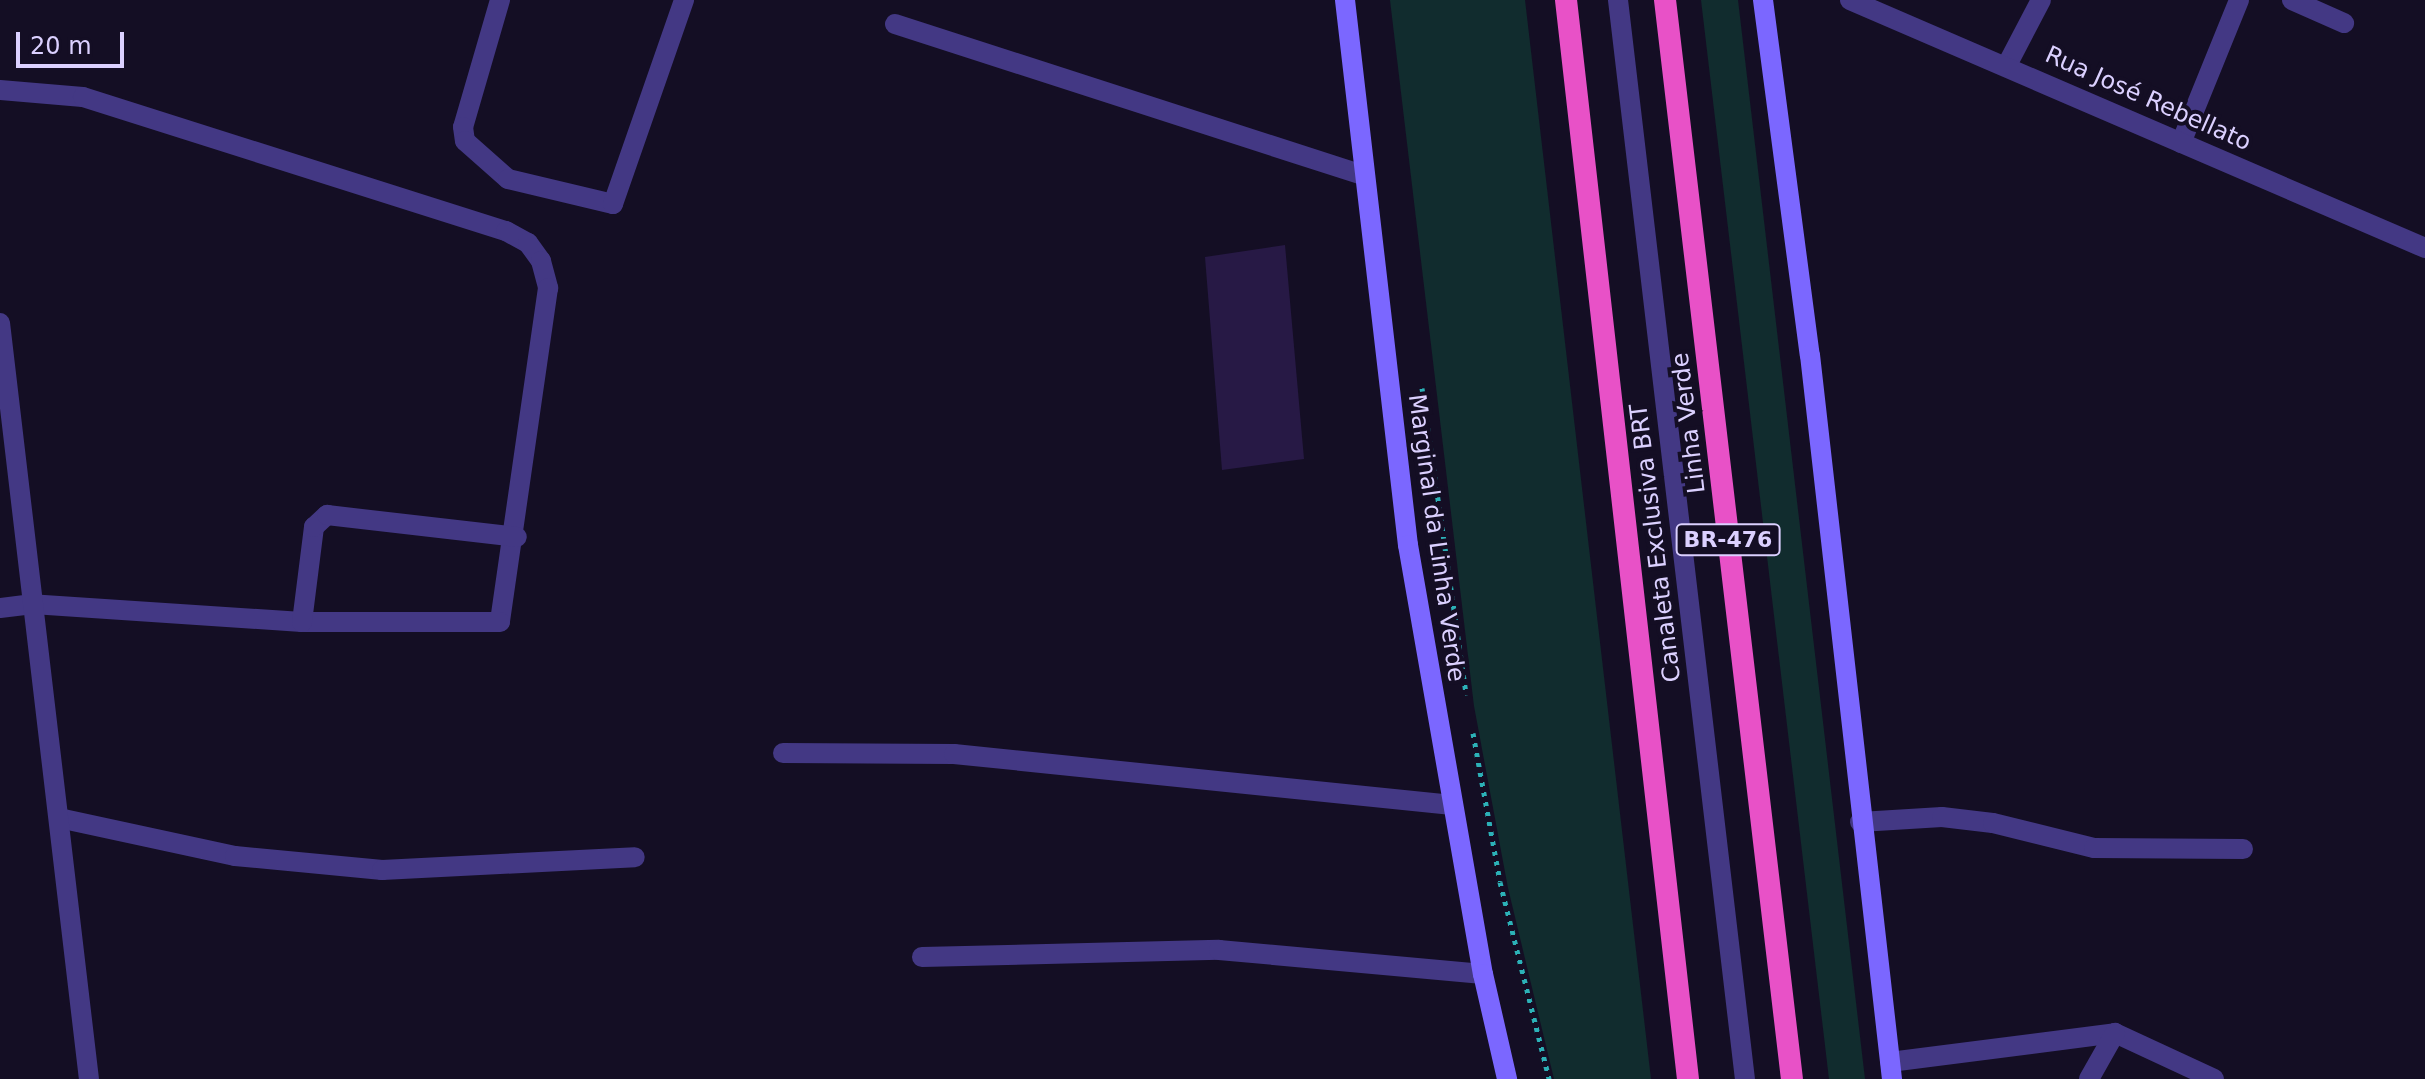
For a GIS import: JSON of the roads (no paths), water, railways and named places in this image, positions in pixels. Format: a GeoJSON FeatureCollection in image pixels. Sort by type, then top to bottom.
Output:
{"type":"FeatureCollection","features":[{"type":"Feature","properties":{"kind":"highway"},"geometry":{"type":"LineString","coordinates":[[1566,0],[1688,1079]]}},
{"type":"Feature","properties":{"kind":"highway","name":"Linha Verde"},"geometry":{"type":"LineString","coordinates":[[1665,0],[1792,1079]]}},
{"type":"Feature","properties":{"kind":"main road","name":"Marginal da Linha Verde"},"geometry":{"type":"LineString","coordinates":[[1345,0],[1408,545],[1483,974],[1507,1079]]}},
{"type":"Feature","properties":{"kind":"main road"},"geometry":{"type":"LineString","coordinates":[[1763,0],[1810,355],[1860,822],[1891,1070]]}},
{"type":"Feature","properties":{"kind":"street"},"geometry":{"type":"LineString","coordinates":[[500,0],[463,127],[465,141],[508,179],[613,204],[684,0]]}},
{"type":"Feature","properties":{"kind":"street","name":"Canaleta Exclusiva BRT"},"geometry":{"type":"LineString","coordinates":[[1618,0],[1745,1079]]}},
{"type":"Feature","properties":{"kind":"street","name":"Rua José Rebellato"},"geometry":{"type":"LineString","coordinates":[[1850,0],[2007,65],[2425,248]]}},
{"type":"Feature","properties":{"kind":"street"},"geometry":{"type":"LineString","coordinates":[[2007,65],[2041,0]]}},
{"type":"Feature","properties":{"kind":"street"},"geometry":{"type":"LineString","coordinates":[[2181,143],[2239,0]]}},
{"type":"Feature","properties":{"kind":"street"},"geometry":{"type":"LineString","coordinates":[[2292,0],[2344,23]]}},
{"type":"Feature","properties":{"kind":"street"},"geometry":{"type":"LineString","coordinates":[[895,24],[1365,176]]}},
{"type":"Feature","properties":{"kind":"street"},"geometry":{"type":"LineString","coordinates":[[0,90],[37,90],[97,101],[506,231],[528,243],[541,261],[548,288],[517,537],[500,622],[491,626],[302,622],[33,604],[0,608]]}},
{"type":"Feature","properties":{"kind":"street"},"geometry":{"type":"LineString","coordinates":[[0,323],[89,1079]]}},
{"type":"Feature","properties":{"kind":"street"},"geometry":{"type":"LineString","coordinates":[[302,622],[314,527],[327,515],[517,537]]}},
{"type":"Feature","properties":{"kind":"street"},"geometry":{"type":"LineString","coordinates":[[783,753],[954,754],[1452,805]]}},
{"type":"Feature","properties":{"kind":"street"},"geometry":{"type":"LineString","coordinates":[[1860,822],[1942,817],[1993,823],[2094,848],[2243,849]]}},
{"type":"Feature","properties":{"kind":"street"},"geometry":{"type":"LineString","coordinates":[[59,818],[235,856],[382,870],[635,857]]}},
{"type":"Feature","properties":{"kind":"street"},"geometry":{"type":"LineString","coordinates":[[922,957],[1219,950],[1483,974]]}},
{"type":"Feature","properties":{"kind":"street"},"geometry":{"type":"LineString","coordinates":[[1891,1070],[2115,1033],[2214,1079]]}},
{"type":"Feature","properties":{"kind":"street"},"geometry":{"type":"LineString","coordinates":[[2089,1079],[2115,1033]]}}]}
